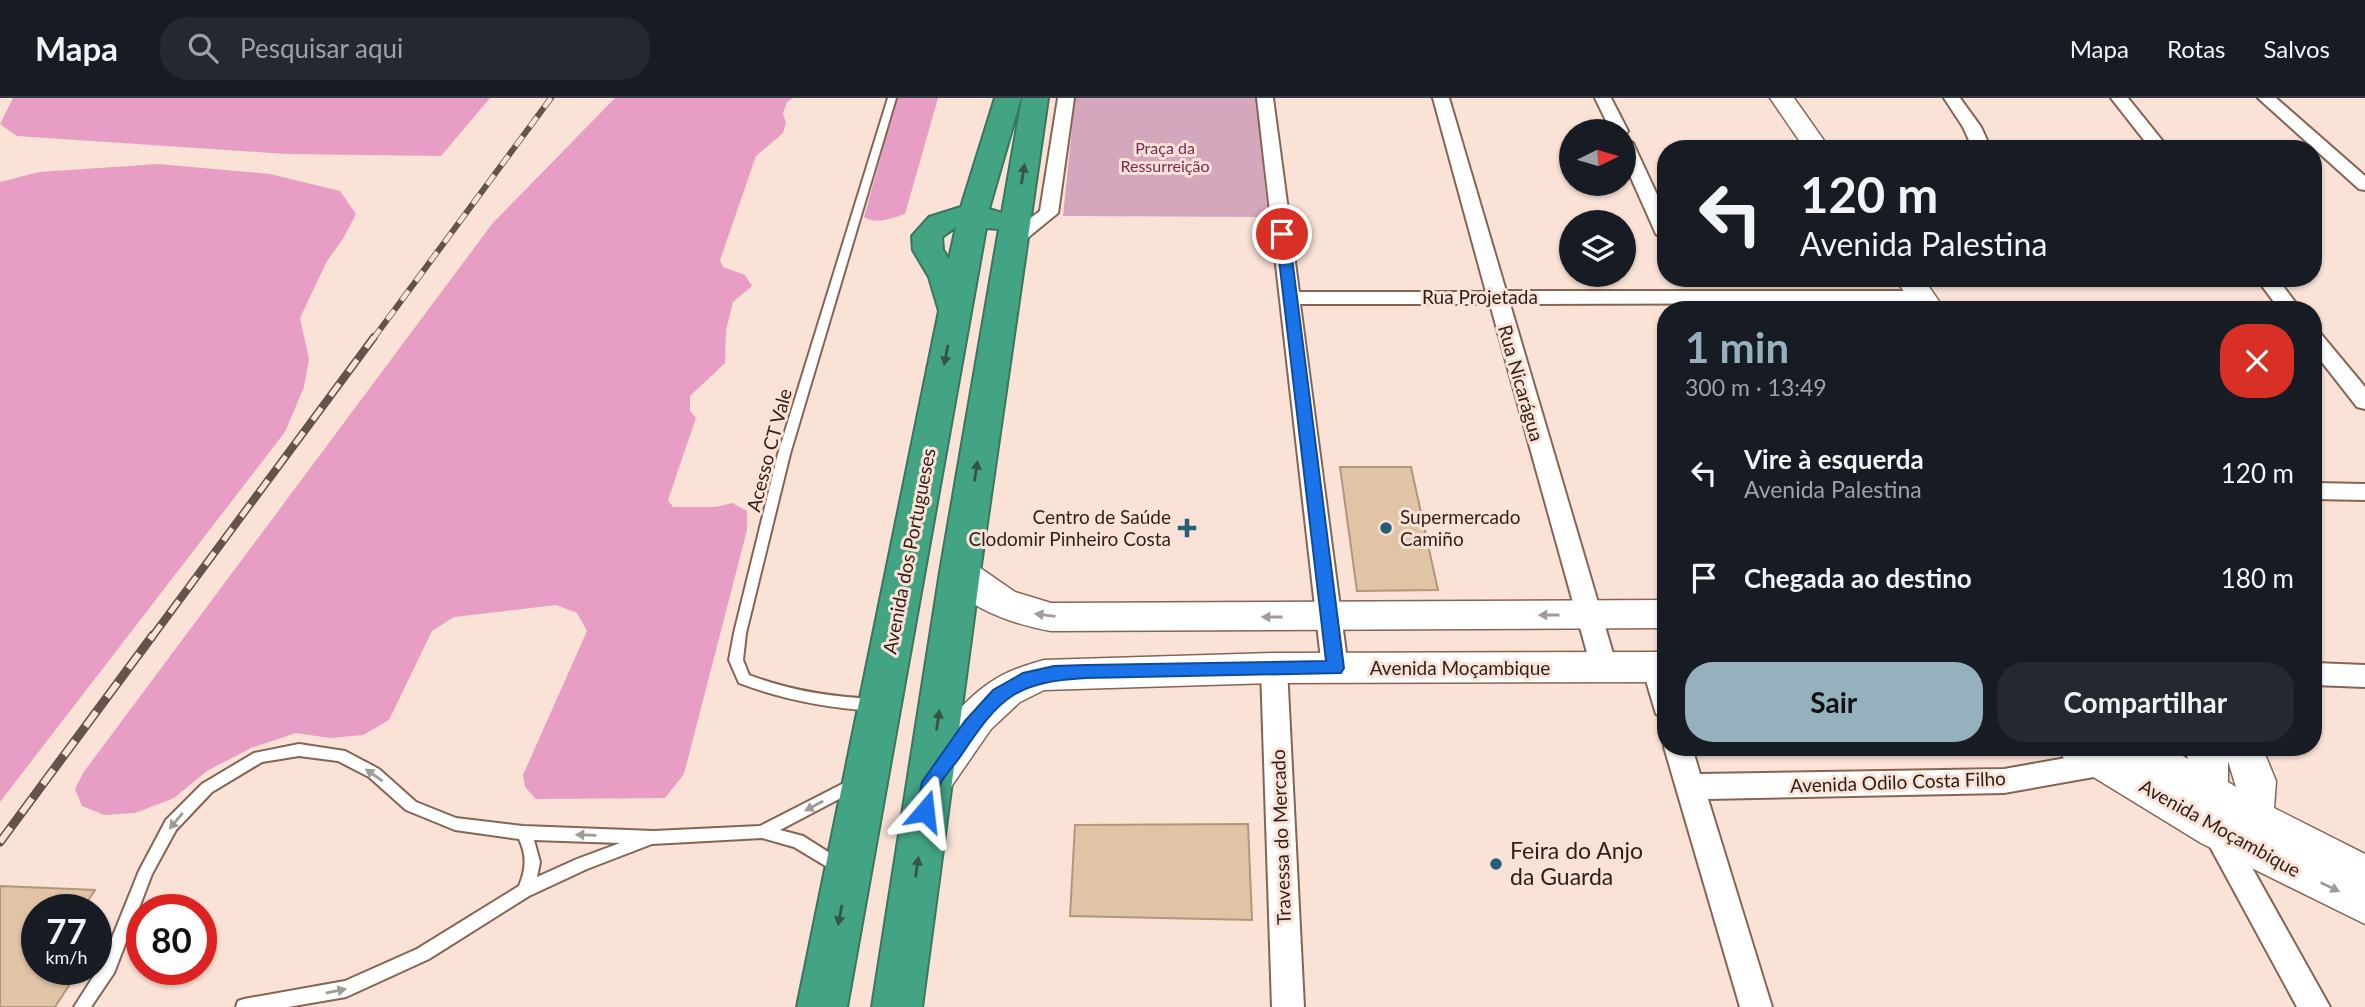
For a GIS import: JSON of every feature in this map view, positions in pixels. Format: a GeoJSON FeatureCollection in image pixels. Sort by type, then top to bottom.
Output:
{"type":"FeatureCollection","features":[{"type":"Feature","properties":{"kind":"highway","name":"Avenida dos Portugueses"},"geometry":{"type":"LineString","coordinates":[[822,1007],[973,215],[1008,98]]}},
{"type":"Feature","properties":{"kind":"highway"},"geometry":{"type":"LineString","coordinates":[[897,1007],[960,572],[1035,98]]}},
{"type":"Feature","properties":{"kind":"highway"},"geometry":{"type":"LineString","coordinates":[[973,215],[990,218],[1001,226],[1003,232],[992,295],[997,338]]}},
{"type":"Feature","properties":{"kind":"main road"},"geometry":{"type":"LineString","coordinates":[[1782,98],[1812,140]]}},
{"type":"Feature","properties":{"kind":"main road"},"geometry":{"type":"LineString","coordinates":[[960,572],[981,591],[1003,605],[1051,617],[1657,614]]}},
{"type":"Feature","properties":{"kind":"main road","name":"Avenida Moçambique"},"geometry":{"type":"LineString","coordinates":[[928,788],[983,712],[1007,688],[1023,680],[1054,673],[1274,667],[1657,667]]}},
{"type":"Feature","properties":{"kind":"main road","name":"Avenida Moçambique"},"geometry":{"type":"LineString","coordinates":[[2113,756],[2224,813],[2365,875]]}},
{"type":"Feature","properties":{"kind":"main road"},"geometry":{"type":"LineString","coordinates":[[2207,756],[2224,813],[2256,800],[2258,781],[2246,756]]}},
{"type":"Feature","properties":{"kind":"main road","name":"Avenida Moçambique"},"geometry":{"type":"LineString","coordinates":[[2224,813],[2365,904]]}},
{"type":"Feature","properties":{"kind":"street"},"geometry":{"type":"LineString","coordinates":[[1013,240],[1049,213],[1066,98]]}},
{"type":"Feature","properties":{"kind":"street"},"geometry":{"type":"LineString","coordinates":[[1265,98],[1335,668]]}},
{"type":"Feature","properties":{"kind":"street","name":"Rua Nicarágua"},"geometry":{"type":"LineString","coordinates":[[1441,98],[1604,667]]}},
{"type":"Feature","properties":{"kind":"street"},"geometry":{"type":"LineString","coordinates":[[1603,98],[1613,119]]}},
{"type":"Feature","properties":{"kind":"street"},"geometry":{"type":"LineString","coordinates":[[1952,98],[1978,140]]}},
{"type":"Feature","properties":{"kind":"street"},"geometry":{"type":"LineString","coordinates":[[2119,98],[2153,140]]}},
{"type":"Feature","properties":{"kind":"street"},"geometry":{"type":"LineString","coordinates":[[2266,98],[2314,140]]}},
{"type":"Feature","properties":{"kind":"street"},"geometry":{"type":"LineString","coordinates":[[2322,147],[2365,185]]}},
{"type":"Feature","properties":{"kind":"street"},"geometry":{"type":"LineString","coordinates":[[1636,169],[1657,214]]}},
{"type":"Feature","properties":{"kind":"street"},"geometry":{"type":"LineString","coordinates":[[2273,287],[2284,301]]}},
{"type":"Feature","properties":{"kind":"street","name":"Rua Projetada"},"geometry":{"type":"LineString","coordinates":[[1772,301],[1921,295]]}},
{"type":"Feature","properties":{"kind":"street","name":"Rua Projetada"},"geometry":{"type":"LineString","coordinates":[[1290,298],[1496,297],[1657,303]]}},
{"type":"Feature","properties":{"kind":"street"},"geometry":{"type":"LineString","coordinates":[[2322,354],[2365,402]]}},
{"type":"Feature","properties":{"kind":"street"},"geometry":{"type":"LineString","coordinates":[[2322,491],[2365,492]]}},
{"type":"Feature","properties":{"kind":"street","name":"Travessa do Mercado"},"geometry":{"type":"LineString","coordinates":[[1274,667],[1289,1007]]}},
{"type":"Feature","properties":{"kind":"street"},"geometry":{"type":"LineString","coordinates":[[2322,674],[2365,676]]}},
{"type":"Feature","properties":{"kind":"street"},"geometry":{"type":"LineString","coordinates":[[1681,756],[1756,1007]]}},
{"type":"Feature","properties":{"kind":"street","name":"Avenida Odilo Costa Filho"},"geometry":{"type":"LineString","coordinates":[[1690,787],[2004,781],[2091,756]]}},
{"type":"Feature","properties":{"kind":"street"},"geometry":{"type":"LineString","coordinates":[[2224,813],[2314,1007]]}},
{"type":"Feature","properties":{"kind":"lane","name":"Acesso CT Vale"},"geometry":{"type":"LineString","coordinates":[[880,705],[820,703],[776,693],[744,679],[736,660],[784,454],[892,98]]}},
{"type":"Feature","properties":{"kind":"lane"},"geometry":{"type":"LineString","coordinates":[[82,1007],[108,968],[146,871],[171,825],[207,788],[259,757],[299,750],[340,755],[374,773],[411,806],[455,824],[523,833],[654,838],[762,832],[798,841],[848,873]]}},
{"type":"Feature","properties":{"kind":"lane"},"geometry":{"type":"LineString","coordinates":[[762,832],[866,778]]}},
{"type":"Feature","properties":{"kind":"lane"},"geometry":{"type":"LineString","coordinates":[[523,833],[535,860],[533,872],[524,891]]}},
{"type":"Feature","properties":{"kind":"lane"},"geometry":{"type":"LineString","coordinates":[[244,1007],[346,989],[424,954],[524,891],[582,864],[654,838]]}},
{"type":"Feature","properties":{"kind":"green space","name":"Praça da Ressurreição"},"geometry":{"type":"Polygon","coordinates":[[[1075,98],[1256,98],[1268,217],[1063,216],[1075,98]]]}},
{"type":"Feature","properties":{"kind":"shaded area"},"geometry":{"type":"Polygon","coordinates":[[[13,98],[490,98],[441,156],[287,154],[17,136],[0,124],[13,98]]]}},
{"type":"Feature","properties":{"kind":"shaded area"},"geometry":{"type":"Polygon","coordinates":[[[615,98],[793,98],[787,102],[783,113],[786,123],[783,133],[756,156],[720,260],[723,267],[745,275],[752,286],[733,302],[726,330],[725,363],[690,396],[690,411],[696,418],[668,500],[673,507],[716,507],[732,503],[747,511],[747,530],[684,774],[665,798],[536,799],[525,787],[523,775],[587,631],[577,613],[556,605],[454,617],[432,631],[389,720],[363,735],[330,738],[296,733],[251,748],[207,771],[174,798],[135,813],[104,815],[82,806],[75,789],[83,773],[492,224],[615,98]]]}},
{"type":"Feature","properties":{"kind":"shaded area"},"geometry":{"type":"Polygon","coordinates":[[[897,98],[938,98],[905,214],[884,220],[869,219],[864,217],[897,98]]]}},
{"type":"Feature","properties":{"kind":"shaded area"},"geometry":{"type":"Polygon","coordinates":[[[158,164],[270,174],[340,191],[356,214],[327,261],[300,318],[309,359],[304,387],[285,432],[0,802],[0,182],[39,172],[158,164]]]}},
{"type":"Feature","properties":{"kind":"building","name":"Supermercado Camiño"},"geometry":{"type":"Polygon","coordinates":[[[1340,467],[1411,467],[1438,590],[1357,591],[1340,467]]]}},
{"type":"Feature","properties":{"kind":"building"},"geometry":{"type":"Polygon","coordinates":[[[1248,824],[1252,920],[1070,916],[1075,825],[1248,824]]]}},
{"type":"Feature","properties":{"kind":"building"},"geometry":{"type":"Polygon","coordinates":[[[0,886],[95,890],[92,894],[21,894],[21,985],[69,985],[55,1007],[0,1007],[0,886]]]}},
{"type":"Feature","properties":{"kind":"railway"},"geometry":{"type":"LineString","coordinates":[[373,339],[551,98]]}},
{"type":"Feature","properties":{"kind":"railway"},"geometry":{"type":"LineString","coordinates":[[152,637],[374,337]]}},
{"type":"Feature","properties":{"kind":"railway"},"geometry":{"type":"LineString","coordinates":[[0,842],[153,635]]}},
{"type":"Feature","properties":{"kind":"place","name":"Centro de Saúde Clodomir Pinheiro Costa"},"geometry":{"type":"Point","coordinates":[1187,528]}},
{"type":"Feature","properties":{"kind":"place","name":"Supermercado Camiño"},"geometry":{"type":"Point","coordinates":[1386,528]}},
{"type":"Feature","properties":{"kind":"place","name":"Feira do Anjo da Guarda"},"geometry":{"type":"Point","coordinates":[1496,864]}},
{"type":"Feature","properties":{"kind":"route"},"geometry":{"type":"LineString","coordinates":[[925,811],[928,788],[971,726],[999,695],[1023,680],[1054,673],[1086,671],[1335,668],[1282,234]]}}]}
